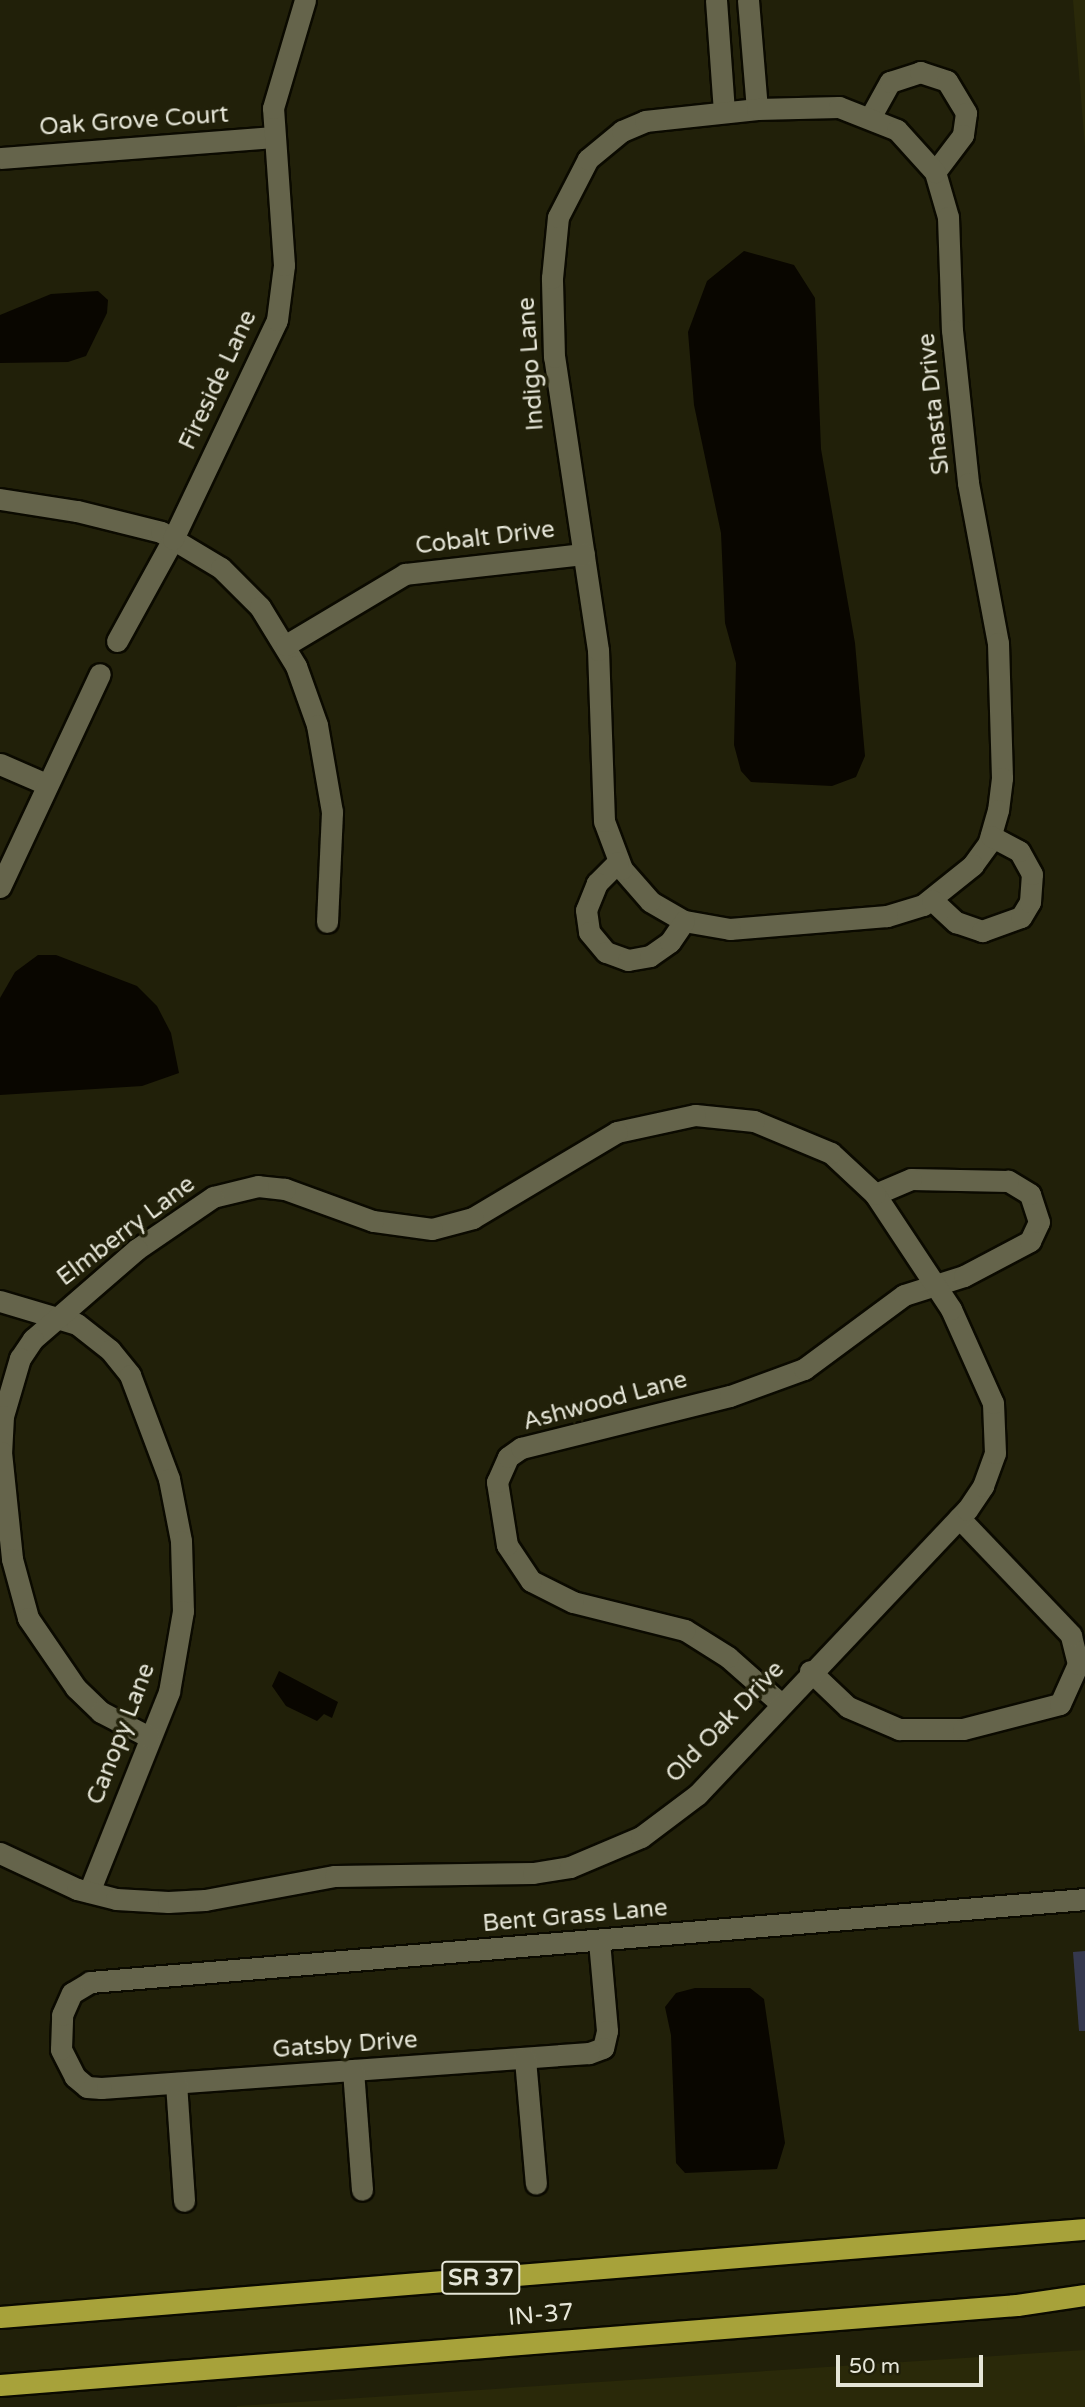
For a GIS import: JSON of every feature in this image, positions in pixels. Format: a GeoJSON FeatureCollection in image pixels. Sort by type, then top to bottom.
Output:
{"type":"FeatureCollection","features":[{"type":"Feature","properties":{"kind":"highway"},"geometry":{"type":"LineString","coordinates":[[990,2235],[1085,2214]]}},
{"type":"Feature","properties":{"kind":"highway","name":"IN-37"},"geometry":{"type":"LineString","coordinates":[[0,2317],[1085,2229]]}},
{"type":"Feature","properties":{"kind":"highway","name":"IN-37"},"geometry":{"type":"LineString","coordinates":[[0,2385],[1017,2305],[1085,2295]]}},
{"type":"Feature","properties":{"kind":"highway"},"geometry":{"type":"LineString","coordinates":[[1017,2305],[1085,2309]]}},
{"type":"Feature","properties":{"kind":"street","name":"Fireside Lane"},"geometry":{"type":"LineString","coordinates":[[117,641],[173,538],[264,349],[281,301],[285,265],[273,137],[278,85],[305,0]]}},
{"type":"Feature","properties":{"kind":"street"},"geometry":{"type":"LineString","coordinates":[[716,0],[724,112]]}},
{"type":"Feature","properties":{"kind":"street"},"geometry":{"type":"LineString","coordinates":[[748,0],[757,109]]}},
{"type":"Feature","properties":{"kind":"street"},"geometry":{"type":"LineString","coordinates":[[871,116],[884,89],[898,76],[928,73],[947,81],[964,104],[965,124],[956,147],[936,172]]}},
{"type":"Feature","properties":{"kind":"street","name":"Indigo Lane"},"geometry":{"type":"LineString","coordinates":[[684,921],[650,901],[618,862],[603,805],[598,650],[554,357],[552,278],[558,217],[588,159],[622,131],[645,121],[757,109],[839,107],[871,116],[911,140],[936,172]]}},
{"type":"Feature","properties":{"kind":"street","name":"Oak Grove Court"},"geometry":{"type":"LineString","coordinates":[[0,158],[273,137]]}},
{"type":"Feature","properties":{"kind":"street","name":"Shasta Drive"},"geometry":{"type":"LineString","coordinates":[[684,921],[730,929],[887,916],[932,900],[963,877],[991,836],[1002,778],[998,643],[968,483],[953,330],[948,217],[936,172]]}},
{"type":"Feature","properties":{"kind":"street"},"geometry":{"type":"LineString","coordinates":[[0,499],[113,518],[173,538],[234,580],[286,645],[307,694],[327,776],[333,843],[327,922]]}},
{"type":"Feature","properties":{"kind":"street","name":"Cobalt Drive"},"geometry":{"type":"LineString","coordinates":[[286,645],[405,574],[584,554]]}},
{"type":"Feature","properties":{"kind":"street"},"geometry":{"type":"LineString","coordinates":[[0,887],[46,784],[100,674]]}},
{"type":"Feature","properties":{"kind":"street"},"geometry":{"type":"LineString","coordinates":[[0,764],[46,784]]}},
{"type":"Feature","properties":{"kind":"street"},"geometry":{"type":"LineString","coordinates":[[932,900],[956,922],[982,931],[1021,917],[1030,902],[1032,874],[1019,851],[991,836]]}},
{"type":"Feature","properties":{"kind":"street"},"geometry":{"type":"LineString","coordinates":[[618,862],[597,883],[586,909],[589,932],[606,953],[628,960],[650,956],[670,942],[684,921]]}},
{"type":"Feature","properties":{"kind":"street","name":"Elmberry Lane"},"geometry":{"type":"LineString","coordinates":[[149,1737],[101,1712],[56,1665],[18,1589],[2,1466],[3,1416],[20,1358],[58,1315],[186,1212],[234,1189],[285,1189],[373,1221],[432,1229],[473,1219],[617,1132],[659,1119],[695,1115],[742,1120],[793,1134],[831,1153],[875,1195]]}},
{"type":"Feature","properties":{"kind":"street","name":"Ashwood Lane"},"geometry":{"type":"LineString","coordinates":[[780,1703],[728,1657],[685,1630],[573,1602],[531,1581],[514,1563],[496,1498],[502,1466],[521,1448],[772,1384],[821,1358],[904,1295],[934,1283],[964,1276],[1030,1241],[1039,1222],[1030,1194],[1008,1181],[911,1179],[875,1195]]}},
{"type":"Feature","properties":{"kind":"street","name":"Old Oak Drive"},"geometry":{"type":"LineString","coordinates":[[0,1853],[89,1892],[116,1899],[205,1900],[335,1876],[490,1876],[570,1867],[641,1837],[698,1794],[810,1671],[959,1518],[983,1486],[997,1428],[993,1403],[934,1283],[875,1195]]}},
{"type":"Feature","properties":{"kind":"street","name":"Canopy Lane"},"geometry":{"type":"LineString","coordinates":[[0,1301],[58,1315],[110,1350],[130,1375],[169,1479],[181,1541],[183,1611],[169,1692],[89,1892]]}},
{"type":"Feature","properties":{"kind":"street"},"geometry":{"type":"LineString","coordinates":[[810,1671],[848,1707],[899,1729],[963,1729],[1060,1704],[1078,1664],[1071,1635],[959,1518]]}},
{"type":"Feature","properties":{"kind":"street","name":"Bent Grass Lane"},"geometry":{"type":"LineString","coordinates":[[72,1993],[90,1982],[129,1978],[1085,1899]]}},
{"type":"Feature","properties":{"kind":"street","name":"Gatsby Drive"},"geometry":{"type":"LineString","coordinates":[[72,1993],[62,2015],[61,2049],[75,2077],[87,2087],[525,2059],[603,2048],[607,2031],[599,1941]]}},
{"type":"Feature","properties":{"kind":"street"},"geometry":{"type":"LineString","coordinates":[[525,2059],[536,2184]]}},
{"type":"Feature","properties":{"kind":"street"},"geometry":{"type":"LineString","coordinates":[[352,2070],[362,2190]]}},
{"type":"Feature","properties":{"kind":"street"},"geometry":{"type":"LineString","coordinates":[[176,2083],[184,2202]]}},
{"type":"Feature","properties":{"kind":"shaded area"},"geometry":{"type":"Polygon","coordinates":[[[1073,0],[1085,0],[1085,147],[1073,0]]]}},
{"type":"Feature","properties":{"kind":"shaded area"},"geometry":{"type":"Polygon","coordinates":[[[744,251],[794,265],[815,298],[821,449],[855,643],[865,756],[856,777],[832,786],[751,782],[741,771],[734,745],[736,663],[725,623],[721,533],[694,405],[688,332],[707,281],[744,251]]]}},
{"type":"Feature","properties":{"kind":"shaded area"},"geometry":{"type":"Polygon","coordinates":[[[98,291],[108,300],[107,313],[86,356],[68,362],[0,363],[0,315],[51,294],[98,291]]]}},
{"type":"Feature","properties":{"kind":"shaded area"},"geometry":{"type":"Polygon","coordinates":[[[38,955],[56,955],[137,986],[157,1006],[171,1033],[179,1073],[142,1086],[0,1095],[0,998],[15,972],[38,955]]]}},
{"type":"Feature","properties":{"kind":"shaded area"},"geometry":{"type":"Polygon","coordinates":[[[279,1671],[338,1702],[332,1718],[324,1714],[317,1721],[286,1706],[272,1686],[279,1671]]]}},
{"type":"Feature","properties":{"kind":"shaded area"},"geometry":{"type":"Polygon","coordinates":[[[695,1988],[750,1988],[764,1999],[785,2143],[777,2169],[685,2173],[676,2163],[671,2035],[665,2007],[676,1993],[695,1988]]]}},
{"type":"Feature","properties":{"kind":"shaded area"},"geometry":{"type":"Polygon","coordinates":[[[1085,2350],[1085,2407],[237,2407],[237,2406],[1085,2350]]]}},
{"type":"Feature","properties":{"kind":"building"},"geometry":{"type":"Polygon","coordinates":[[[1085,1951],[1085,2031],[1079,2031],[1073,1952],[1085,1951]]]}}]}
